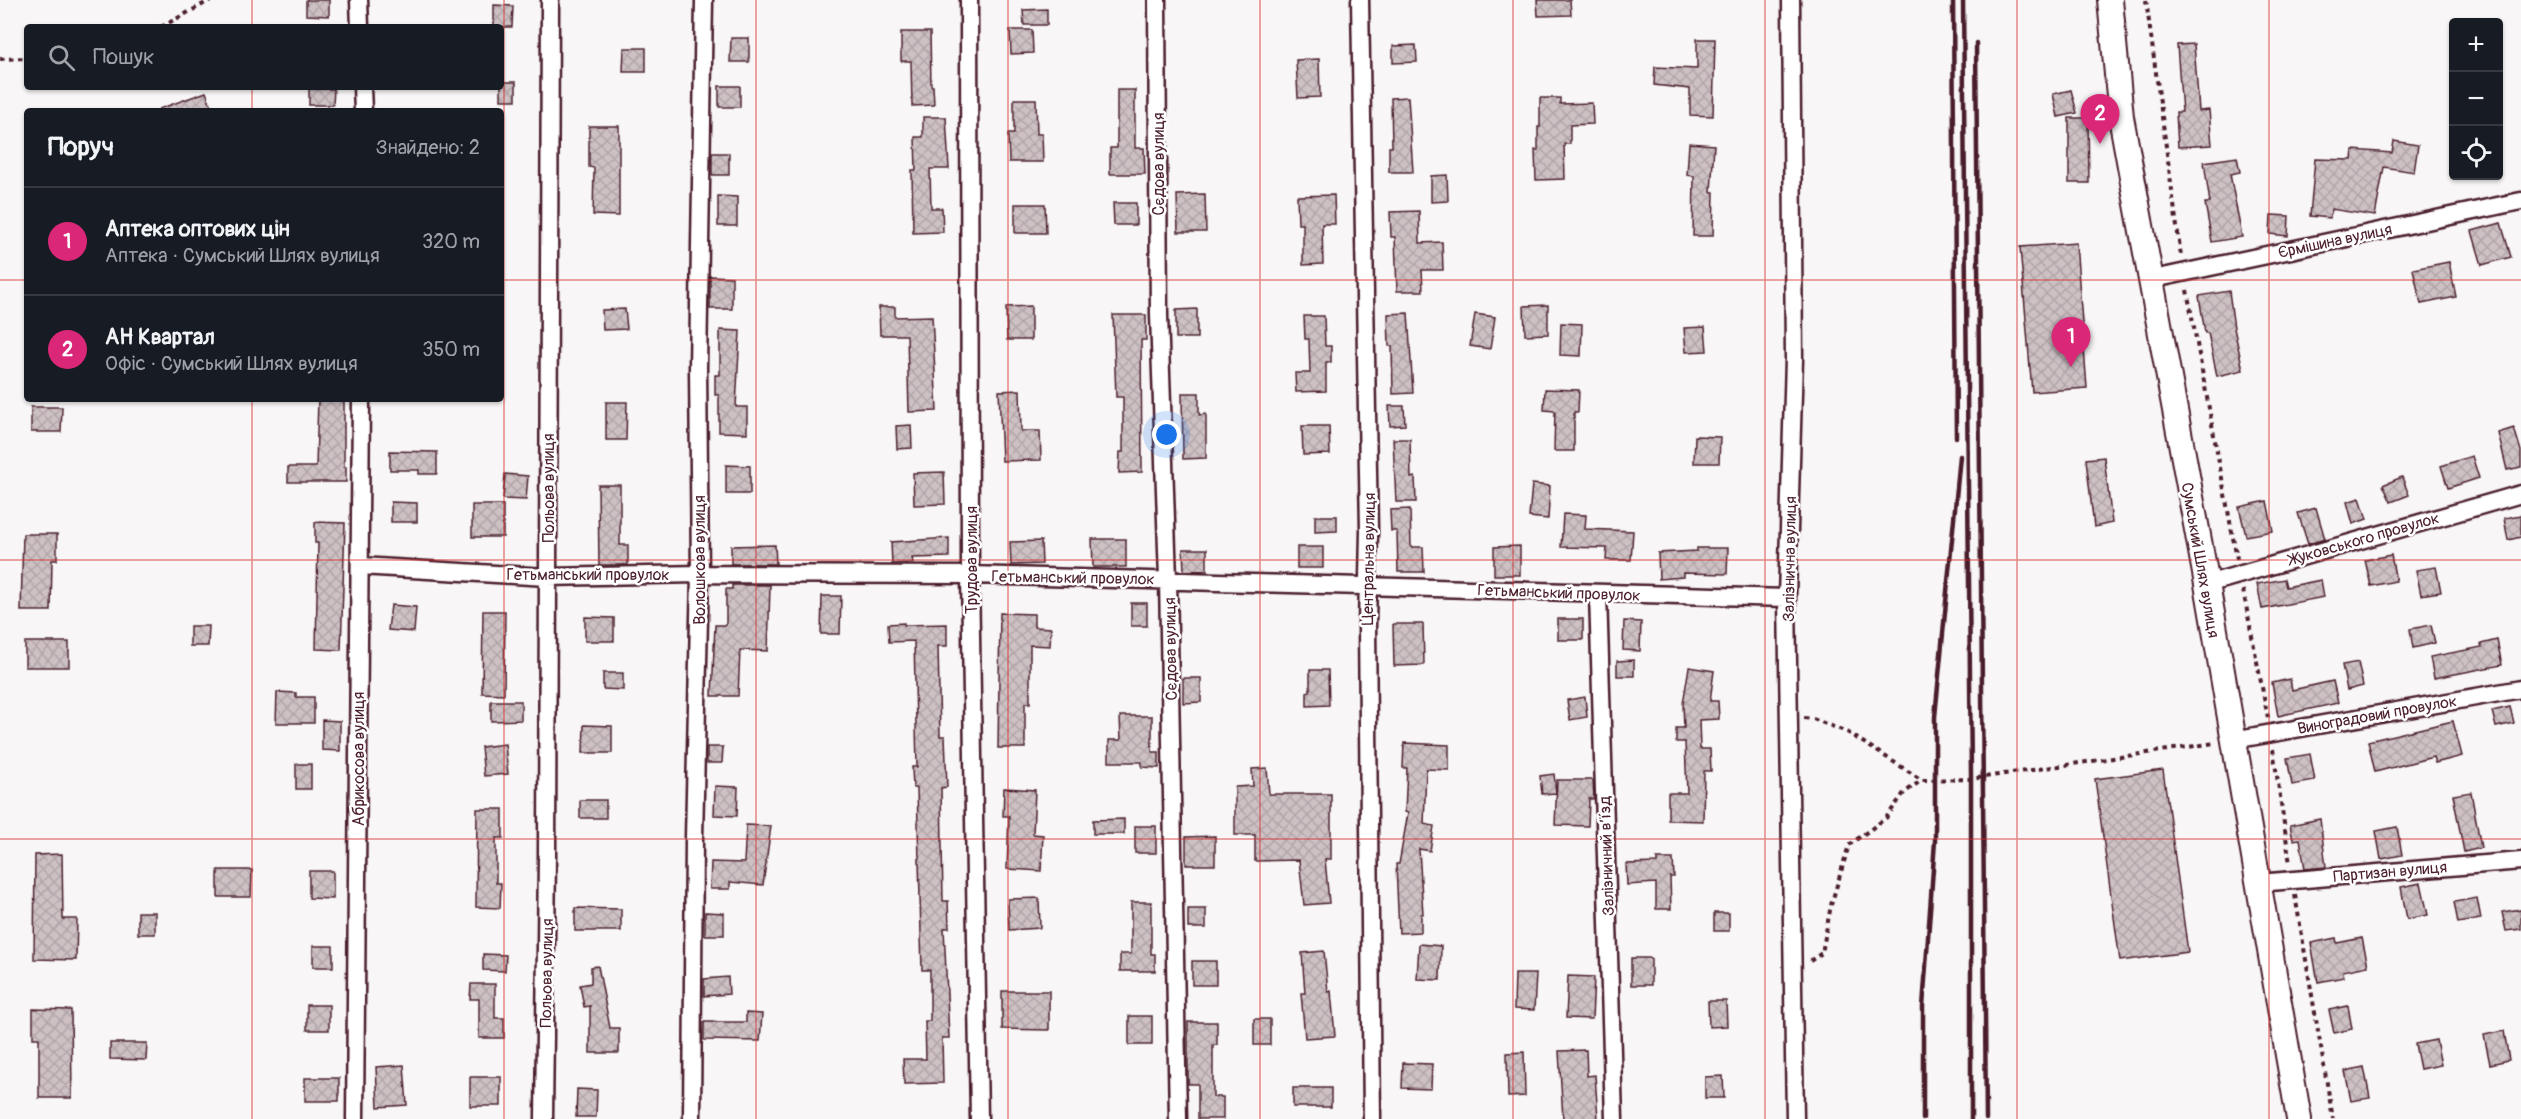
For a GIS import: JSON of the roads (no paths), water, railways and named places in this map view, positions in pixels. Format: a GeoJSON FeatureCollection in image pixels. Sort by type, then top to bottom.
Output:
{"type":"FeatureCollection","features":[{"type":"Feature","properties":{"kind":"main road","name":"Сумський Шлях вулиця"},"geometry":{"type":"LineString","coordinates":[[2110,0],[2121,117],[2149,280],[2207,584],[2299,1119]]}},
{"type":"Feature","properties":{"kind":"street"},"geometry":{"type":"LineString","coordinates":[[359,0],[360,24]]}},
{"type":"Feature","properties":{"kind":"street","name":"Польова вулиця"},"geometry":{"type":"LineString","coordinates":[[544,1119],[550,0]]}},
{"type":"Feature","properties":{"kind":"street","name":"Волошкова вулиця"},"geometry":{"type":"LineString","coordinates":[[692,1119],[694,838],[700,574],[698,368],[704,0]]}},
{"type":"Feature","properties":{"kind":"street","name":"Трудова вулиця"},"geometry":{"type":"LineString","coordinates":[[969,0],[970,575],[979,1119]]}},
{"type":"Feature","properties":{"kind":"street","name":"Сєдова вулиця"},"geometry":{"type":"LineString","coordinates":[[1157,0],[1159,315],[1168,579],[1178,1119]]}},
{"type":"Feature","properties":{"kind":"street","name":"Центральна вулиця"},"geometry":{"type":"LineString","coordinates":[[1360,0],[1370,531],[1368,586],[1372,1119]]}},
{"type":"Feature","properties":{"kind":"street","name":"Залізнична вулиця"},"geometry":{"type":"LineString","coordinates":[[1791,0],[1794,359],[1787,598],[1795,1119]]}},
{"type":"Feature","properties":{"kind":"street"},"geometry":{"type":"LineString","coordinates":[[362,90],[363,108]]}},
{"type":"Feature","properties":{"kind":"street","name":"Єрмішина вулиця"},"geometry":{"type":"LineString","coordinates":[[2149,280],[2521,201]]}},
{"type":"Feature","properties":{"kind":"street","name":"Абрикосова вулиця"},"geometry":{"type":"LineString","coordinates":[[355,1119],[361,402]]}},
{"type":"Feature","properties":{"kind":"street","name":"Жуковського провулок"},"geometry":{"type":"LineString","coordinates":[[2207,584],[2521,494]]}},
{"type":"Feature","properties":{"kind":"street","name":"Гетьманський провулок"},"geometry":{"type":"LineString","coordinates":[[360,566],[548,577],[700,574],[970,575],[1787,598]]}},
{"type":"Feature","properties":{"kind":"street","name":"Залізничний в’їзд"},"geometry":{"type":"LineString","coordinates":[[1598,594],[1614,1119]]}},
{"type":"Feature","properties":{"kind":"street","name":"Виноградовий провулок"},"geometry":{"type":"LineString","coordinates":[[2234,740],[2521,689]]}},
{"type":"Feature","properties":{"kind":"street","name":"Партизан вулиця"},"geometry":{"type":"LineString","coordinates":[[2258,883],[2521,861]]}},
{"type":"Feature","properties":{"kind":"railway"},"geometry":{"type":"LineString","coordinates":[[1953,0],[1956,437]]}},
{"type":"Feature","properties":{"kind":"railway"},"geometry":{"type":"LineString","coordinates":[[1963,0],[1971,776],[1971,1119]]}},
{"type":"Feature","properties":{"kind":"railway"},"geometry":{"type":"LineString","coordinates":[[1976,43],[1986,1119]]}},
{"type":"Feature","properties":{"kind":"railway"},"geometry":{"type":"LineString","coordinates":[[1923,1119],[1923,1007],[1935,841],[1935,717],[1960,456]]}},
{"type":"Feature","properties":{"kind":"place","name":"АН Квартал"},"geometry":{"type":"Point","coordinates":[2100,144]}},
{"type":"Feature","properties":{"kind":"place","name":"Аптека оптових цін"},"geometry":{"type":"Point","coordinates":[2071,367]}}]}
